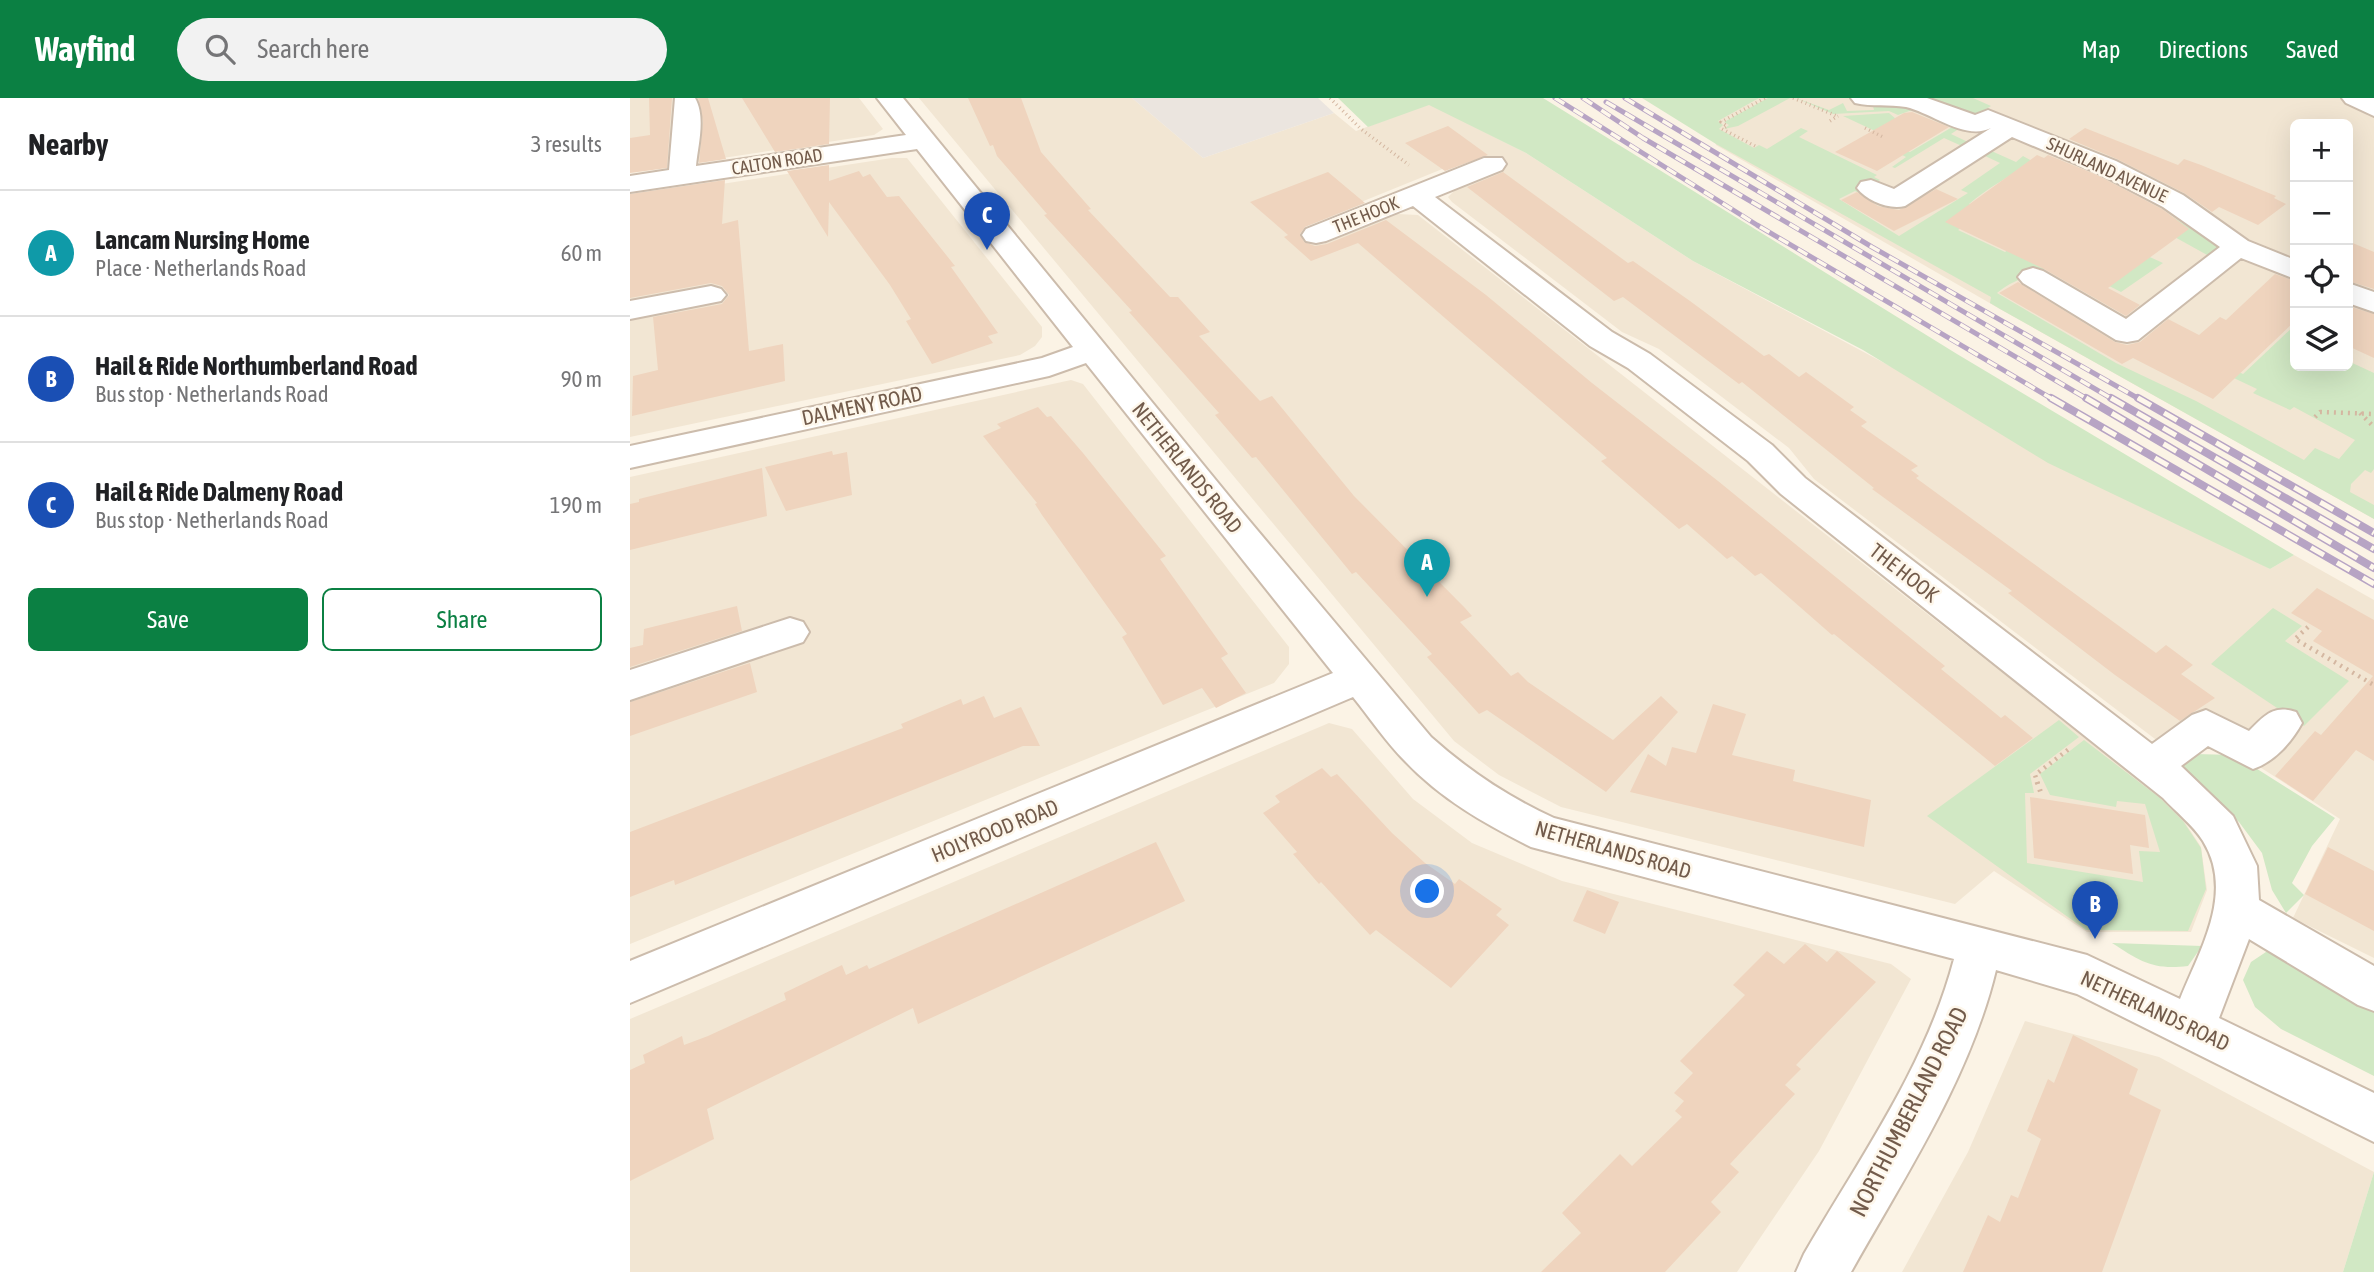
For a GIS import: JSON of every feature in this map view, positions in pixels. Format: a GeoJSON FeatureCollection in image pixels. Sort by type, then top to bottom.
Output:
{"type":"FeatureCollection","features":[{"type":"Feature","properties":{"kind":"street","name":"NETHERLANDS ROAD"},"geometry":{"type":"LineString","coordinates":[[890,98],[1417,748],[1452,782],[1491,808],[1546,834],[2087,976],[2374,1118]]}},
{"type":"Feature","properties":{"kind":"street"},"geometry":{"type":"LineString","coordinates":[[1864,98],[1909,100],[1978,125],[2057,122],[2078,130]]}},
{"type":"Feature","properties":{"kind":"street"},"geometry":{"type":"LineString","coordinates":[[2355,98],[2374,108]]}},
{"type":"Feature","properties":{"kind":"street"},"geometry":{"type":"LineString","coordinates":[[682,176],[688,115],[685,102]]}},
{"type":"Feature","properties":{"kind":"street"},"geometry":{"type":"LineString","coordinates":[[1895,200],[2007,126]]}},
{"type":"Feature","properties":{"kind":"street","name":"SHURLAND AVENUE"},"geometry":{"type":"LineString","coordinates":[[2007,126],[2107,167],[2173,201],[2238,247],[2290,268]]}},
{"type":"Feature","properties":{"kind":"street","name":"CALTON ROAD"},"geometry":{"type":"LineString","coordinates":[[630,184],[923,140]]}},
{"type":"Feature","properties":{"kind":"street","name":"THE HOOK"},"geometry":{"type":"LineString","coordinates":[[1315,235],[1493,164]]}},
{"type":"Feature","properties":{"kind":"street","name":"THE HOOK"},"geometry":{"type":"LineString","coordinates":[[1427,190],[1601,339],[1639,361],[1760,453],[1793,486],[2177,786],[2218,828],[2236,866],[2238,910],[2192,1027]]}},
{"type":"Feature","properties":{"kind":"street"},"geometry":{"type":"LineString","coordinates":[[2033,278],[2127,333],[2238,247]]}},
{"type":"Feature","properties":{"kind":"street"},"geometry":{"type":"LineString","coordinates":[[2353,294],[2374,303]]}},
{"type":"Feature","properties":{"kind":"street"},"geometry":{"type":"LineString","coordinates":[[630,310],[711,295]]}},
{"type":"Feature","properties":{"kind":"street","name":"DALMENY ROAD"},"geometry":{"type":"LineString","coordinates":[[630,457],[1049,366],[1094,350]]}},
{"type":"Feature","properties":{"kind":"street"},"geometry":{"type":"LineString","coordinates":[[630,685],[790,632]]}},
{"type":"Feature","properties":{"kind":"street","name":"HOLYROOD ROAD"},"geometry":{"type":"LineString","coordinates":[[630,982],[1360,678]]}},
{"type":"Feature","properties":{"kind":"street"},"geometry":{"type":"LineString","coordinates":[[2151,766],[2206,726],[2253,753],[2282,723]]}},
{"type":"Feature","properties":{"kind":"street"},"geometry":{"type":"LineString","coordinates":[[2238,910],[2374,990]]}},
{"type":"Feature","properties":{"kind":"street","name":"NORTHUMBERLAND ROAD"},"geometry":{"type":"LineString","coordinates":[[1822,1272],[1920,1102],[1965,1005],[1980,946]]}},
{"type":"Feature","properties":{"kind":"path"},"geometry":{"type":"LineString","coordinates":[[1330,98],[1427,190]]}},
{"type":"Feature","properties":{"kind":"path"},"geometry":{"type":"LineString","coordinates":[[1755,146],[1722,129],[1727,125],[1721,122],[1765,98]]}},
{"type":"Feature","properties":{"kind":"path"},"geometry":{"type":"LineString","coordinates":[[2315,417],[2320,412],[2374,414]]}},
{"type":"Feature","properties":{"kind":"path"},"geometry":{"type":"LineString","coordinates":[[2360,413],[2374,427]]}},
{"type":"Feature","properties":{"kind":"path"},"geometry":{"type":"LineString","coordinates":[[2308,627],[2295,639],[2374,685]]}},
{"type":"Feature","properties":{"kind":"path"},"geometry":{"type":"LineString","coordinates":[[2042,796],[2035,775],[2099,726]]}},
{"type":"Feature","properties":{"kind":"shaded area"},"geometry":{"type":"Polygon","coordinates":[[[630,98],[859,98],[883,129],[874,135],[630,172],[630,98]]]}},
{"type":"Feature","properties":{"kind":"shaded area"},"geometry":{"type":"Polygon","coordinates":[[[919,98],[1132,98],[1203,158],[1334,113],[1356,131],[1429,104],[1526,153],[1693,261],[2270,569],[2294,555],[2374,600],[2374,958],[2293,918],[2340,819],[2209,734],[2159,742],[1814,479],[1789,448],[1659,349],[1622,332],[1452,202],[1448,197],[1457,188],[1488,175],[1467,159],[1302,226],[1323,244],[1397,214],[1418,215],[2161,797],[2184,821],[2201,847],[2207,890],[2191,932],[2087,932],[1994,871],[1955,904],[1561,807],[1499,775],[1454,741],[919,98]]]}},
{"type":"Feature","properties":{"kind":"shaded area"},"geometry":{"type":"Polygon","coordinates":[[[1132,98],[1318,98],[1334,113],[1203,158],[1132,98]]]}},
{"type":"Feature","properties":{"kind":"shaded area"},"geometry":{"type":"Polygon","coordinates":[[[1671,98],[2374,98],[2374,519],[2000,309],[1716,145],[1713,117],[1671,98]]]}},
{"type":"Feature","properties":{"kind":"shaded area"},"geometry":{"type":"Polygon","coordinates":[[[892,158],[907,158],[1042,327],[1042,337],[1035,346],[1020,355],[630,437],[630,198],[892,158]]]}},
{"type":"Feature","properties":{"kind":"shaded area"},"geometry":{"type":"Polygon","coordinates":[[[1071,380],[1083,384],[1289,647],[1289,664],[1274,683],[630,944],[630,477],[1071,380]]]}},
{"type":"Feature","properties":{"kind":"shaded area"},"geometry":{"type":"Polygon","coordinates":[[[1329,723],[1352,729],[1413,799],[1472,843],[1562,881],[1891,964],[1911,979],[1819,1151],[1737,1272],[630,1272],[630,1019],[1329,723]]]}},
{"type":"Feature","properties":{"kind":"shaded area"},"geometry":{"type":"Polygon","coordinates":[[[2025,1021],[2159,1057],[2374,1172],[2343,1272],[1902,1272],[1968,1152],[2025,1021]]]}},
{"type":"Feature","properties":{"kind":"green space"},"geometry":{"type":"Polygon","coordinates":[[[1338,98],[1543,98],[1957,354],[2294,555],[2270,569],[2048,463],[1863,350],[1693,261],[1526,153],[1429,105],[1368,127],[1338,98]]]}},
{"type":"Feature","properties":{"kind":"green space"},"geometry":{"type":"Polygon","coordinates":[[[1642,98],[1759,98],[1718,121],[1723,125],[1719,129],[1754,148],[1759,145],[1767,149],[1801,128],[1808,131],[1799,137],[1877,175],[1874,177],[1880,180],[1859,193],[1855,191],[1839,199],[1899,236],[1968,193],[1961,190],[2000,163],[1983,155],[1987,149],[2016,162],[2023,156],[2032,161],[1969,204],[1987,212],[1958,230],[2005,252],[2035,230],[2044,209],[2163,263],[2121,292],[2060,261],[2012,283],[1997,293],[2116,363],[2196,401],[2304,460],[2315,448],[2339,459],[2355,440],[2294,407],[2290,410],[2253,393],[2257,389],[2219,371],[2224,365],[2243,374],[2290,330],[2290,371],[2353,371],[2353,363],[2374,373],[2374,469],[2371,473],[2365,470],[2351,484],[2350,492],[2374,505],[2374,519],[2000,309],[1990,303],[1991,297],[1716,144],[1642,98]]]}},
{"type":"Feature","properties":{"kind":"green space"},"geometry":{"type":"Polygon","coordinates":[[[1768,98],[1790,98],[1738,126],[1724,129],[1729,125],[1724,122],[1768,98]]]}},
{"type":"Feature","properties":{"kind":"green space"},"geometry":{"type":"Polygon","coordinates":[[[1796,98],[1829,110],[1843,103],[1847,111],[1874,110],[1872,102],[1915,109],[1898,115],[1889,111],[1833,114],[1796,98]]]}},
{"type":"Feature","properties":{"kind":"green space"},"geometry":{"type":"Polygon","coordinates":[[[1920,98],[1973,98],[1991,106],[1971,118],[1920,98]]]}},
{"type":"Feature","properties":{"kind":"green space"},"geometry":{"type":"Polygon","coordinates":[[[1889,113],[1896,119],[1875,131],[1843,116],[1889,113]]]}},
{"type":"Feature","properties":{"kind":"green space"},"geometry":{"type":"Polygon","coordinates":[[[1954,126],[1960,128],[1951,134],[1970,143],[1964,147],[1944,138],[1895,168],[1892,167],[1906,157],[1891,149],[1896,146],[1910,152],[1954,126]]]}},
{"type":"Feature","properties":{"kind":"green space"},"geometry":{"type":"Polygon","coordinates":[[[2165,212],[2222,249],[2209,256],[2162,230],[2165,212]]]}},
{"type":"Feature","properties":{"kind":"green space"},"geometry":{"type":"Polygon","coordinates":[[[2273,608],[2302,626],[2285,641],[2349,681],[2304,726],[2211,664],[2273,608]]]}},
{"type":"Feature","properties":{"kind":"green space"},"geometry":{"type":"Polygon","coordinates":[[[2059,720],[2079,737],[2030,774],[2034,793],[2025,793],[2027,863],[2143,882],[2139,851],[2160,852],[2145,804],[2117,801],[2116,807],[2050,795],[2040,774],[2084,740],[2160,798],[2183,821],[2201,848],[2206,889],[2188,931],[2086,930],[1927,816],[2059,720]]]}},
{"type":"Feature","properties":{"kind":"green space"},"geometry":{"type":"Polygon","coordinates":[[[2194,754],[2235,755],[2335,818],[2312,846],[2292,883],[2304,895],[2286,913],[2272,890],[2262,853],[2239,822],[2175,765],[2194,754]]]}},
{"type":"Feature","properties":{"kind":"green space"},"geometry":{"type":"Polygon","coordinates":[[[2112,943],[2202,946],[2188,966],[2165,967],[2140,960],[2112,943]]]}},
{"type":"Feature","properties":{"kind":"green space"},"geometry":{"type":"Polygon","coordinates":[[[2269,950],[2374,1003],[2374,1076],[2281,1029],[2255,1007],[2243,980],[2251,962],[2269,950]]]}},
{"type":"Feature","properties":{"kind":"green space"},"geometry":{"type":"Polygon","coordinates":[[[2374,1172],[2374,1272],[2343,1272],[2374,1172]]]}},
{"type":"Feature","properties":{"kind":"building"},"geometry":{"type":"Polygon","coordinates":[[[649,98],[672,98],[667,168],[630,173],[630,138],[650,135],[649,98]]]}},
{"type":"Feature","properties":{"kind":"building"},"geometry":{"type":"Polygon","coordinates":[[[698,98],[708,98],[726,159],[699,163],[703,122],[698,98]]]}},
{"type":"Feature","properties":{"kind":"building"},"geometry":{"type":"Polygon","coordinates":[[[742,98],[830,98],[829,144],[775,152],[742,98]]]}},
{"type":"Feature","properties":{"kind":"building"},"geometry":{"type":"Polygon","coordinates":[[[968,98],[1021,98],[1041,152],[1091,209],[1088,210],[1170,297],[1178,297],[1210,332],[1199,336],[1260,401],[1272,396],[1354,496],[1465,608],[1472,616],[1460,622],[1511,676],[1518,672],[1528,682],[1613,740],[1661,696],[1678,712],[1606,792],[1487,710],[1479,714],[1427,657],[1432,654],[1356,572],[1352,574],[1256,457],[1252,458],[1215,415],[1219,413],[1129,312],[1132,311],[1044,215],[1047,214],[997,156],[993,145],[990,146],[968,98]]]}},
{"type":"Feature","properties":{"kind":"building"},"geometry":{"type":"Polygon","coordinates":[[[1912,112],[1949,127],[1877,171],[1835,152],[1904,113],[1912,112]]]}},
{"type":"Feature","properties":{"kind":"building"},"geometry":{"type":"Polygon","coordinates":[[[1448,126],[1488,155],[1445,171],[1405,143],[1448,126]]]}},
{"type":"Feature","properties":{"kind":"building"},"geometry":{"type":"Polygon","coordinates":[[[2085,128],[2178,165],[2184,159],[2201,165],[2276,196],[2274,198],[2286,204],[2258,225],[2219,207],[2212,212],[2184,193],[2117,159],[2069,139],[2085,128]]]}},
{"type":"Feature","properties":{"kind":"building"},"geometry":{"type":"Polygon","coordinates":[[[2037,155],[2044,158],[2048,155],[2097,175],[2162,209],[2189,229],[2108,288],[2140,305],[2126,316],[2044,269],[1945,222],[2037,155]]]}},
{"type":"Feature","properties":{"kind":"building"},"geometry":{"type":"Polygon","coordinates":[[[829,165],[829,181],[859,171],[863,177],[870,174],[887,197],[899,196],[955,266],[951,267],[998,333],[988,336],[993,343],[932,364],[906,321],[911,319],[890,285],[829,202],[828,237],[787,171],[829,165]]]}},
{"type":"Feature","properties":{"kind":"building"},"geometry":{"type":"Polygon","coordinates":[[[1328,172],[1365,203],[1305,227],[1300,234],[1304,242],[1315,246],[1327,244],[1386,220],[1486,295],[1592,383],[1718,481],[1945,666],[1941,669],[2001,718],[2005,715],[2033,738],[1995,766],[1832,635],[1761,573],[1755,576],[1732,556],[1727,559],[1687,524],[1679,529],[1601,461],[1607,458],[1358,243],[1311,261],[1284,237],[1288,235],[1250,202],[1328,172]]]}},
{"type":"Feature","properties":{"kind":"building"},"geometry":{"type":"Polygon","coordinates":[[[1503,172],[1628,263],[1633,261],[1764,356],[1769,354],[1799,377],[1806,372],[1854,407],[1850,410],[1867,422],[1861,426],[1918,466],[1911,470],[1919,476],[1916,478],[2156,653],[2166,645],[2193,665],[2181,674],[2215,698],[2180,721],[2115,675],[2008,593],[2012,591],[1872,489],[1874,488],[1742,382],[1739,384],[1623,297],[1614,301],[1467,187],[1503,172]]]}},
{"type":"Feature","properties":{"kind":"building"},"geometry":{"type":"Polygon","coordinates":[[[725,180],[722,224],[738,220],[749,351],[783,344],[785,381],[632,416],[633,376],[658,370],[653,317],[722,304],[729,295],[722,286],[711,283],[630,298],[630,194],[725,180]]]}},
{"type":"Feature","properties":{"kind":"building"},"geometry":{"type":"Polygon","coordinates":[[[1936,189],[1958,199],[1894,231],[1841,200],[1857,192],[1878,206],[1899,210],[1936,189]]]}},
{"type":"Feature","properties":{"kind":"building"},"geometry":{"type":"Polygon","coordinates":[[[2353,243],[2374,252],[2374,289],[2353,283],[2353,243]]]}},
{"type":"Feature","properties":{"kind":"building"},"geometry":{"type":"Polygon","coordinates":[[[2275,274],[2290,279],[2290,326],[2213,399],[2133,358],[2122,364],[1999,293],[2018,282],[2115,342],[2127,345],[2140,342],[2168,319],[2199,335],[2220,317],[2226,320],[2275,274]]]}},
{"type":"Feature","properties":{"kind":"building"},"geometry":{"type":"Polygon","coordinates":[[[2353,308],[2374,314],[2374,358],[2353,348],[2353,308]]]}},
{"type":"Feature","properties":{"kind":"building"},"geometry":{"type":"Polygon","coordinates":[[[1038,407],[1047,417],[1051,416],[1083,453],[1166,556],[1160,559],[1228,654],[1221,658],[1246,693],[1216,708],[1202,688],[1163,705],[1122,637],[1127,634],[1042,515],[1035,504],[1037,503],[983,436],[1001,428],[997,424],[1038,407]]]}},
{"type":"Feature","properties":{"kind":"building"},"geometry":{"type":"Polygon","coordinates":[[[832,451],[833,455],[847,452],[852,495],[786,511],[765,467],[832,451]]]}},
{"type":"Feature","properties":{"kind":"building"},"geometry":{"type":"Polygon","coordinates":[[[762,468],[767,516],[630,550],[630,504],[639,502],[639,499],[762,468]]]}},
{"type":"Feature","properties":{"kind":"building"},"geometry":{"type":"Polygon","coordinates":[[[2317,588],[2374,620],[2374,761],[2356,750],[2313,801],[2275,776],[2315,731],[2321,735],[2373,676],[2313,641],[2322,631],[2291,613],[2317,588]]]}},
{"type":"Feature","properties":{"kind":"building"},"geometry":{"type":"Polygon","coordinates":[[[737,606],[742,631],[630,667],[630,648],[643,645],[644,629],[737,606]]]}},
{"type":"Feature","properties":{"kind":"building"},"geometry":{"type":"Polygon","coordinates":[[[750,663],[757,692],[630,736],[630,702],[750,663]]]}},
{"type":"Feature","properties":{"kind":"building"},"geometry":{"type":"Polygon","coordinates":[[[984,696],[994,718],[1021,707],[1040,746],[1023,746],[675,885],[674,880],[630,897],[630,832],[903,728],[901,724],[961,699],[963,705],[984,696]]]}},
{"type":"Feature","properties":{"kind":"building"},"geometry":{"type":"Polygon","coordinates":[[[1713,704],[1746,714],[1732,755],[1795,770],[1793,781],[1871,800],[1864,847],[1630,792],[1648,754],[1666,766],[1672,747],[1696,753],[1713,704]]]}},
{"type":"Feature","properties":{"kind":"building"},"geometry":{"type":"Polygon","coordinates":[[[1322,768],[1331,777],[1337,774],[1392,833],[1425,863],[1455,884],[1459,879],[1502,909],[1496,915],[1509,925],[1451,988],[1376,930],[1370,935],[1321,882],[1319,884],[1293,854],[1297,852],[1263,813],[1280,802],[1275,796],[1322,768]]]}},
{"type":"Feature","properties":{"kind":"building"},"geometry":{"type":"Polygon","coordinates":[[[2030,797],[2145,815],[2149,848],[2130,845],[2133,874],[2034,858],[2030,797]]]}},
{"type":"Feature","properties":{"kind":"building"},"geometry":{"type":"Polygon","coordinates":[[[1156,842],[1185,901],[918,1024],[913,1008],[707,1109],[714,1139],[630,1181],[630,1070],[645,1063],[643,1055],[682,1036],[684,1045],[708,1036],[786,1000],[784,993],[842,965],[846,975],[867,965],[869,969],[1156,842]]]}},
{"type":"Feature","properties":{"kind":"building"},"geometry":{"type":"Polygon","coordinates":[[[2328,847],[2374,871],[2374,931],[2305,894],[2328,847]]]}},
{"type":"Feature","properties":{"kind":"building"},"geometry":{"type":"Polygon","coordinates":[[[1587,890],[1619,902],[1605,934],[1573,921],[1587,890]]]}},
{"type":"Feature","properties":{"kind":"building"},"geometry":{"type":"Polygon","coordinates":[[[1805,944],[1827,962],[1837,951],[1876,982],[1796,1065],[1801,1069],[1785,1085],[1795,1094],[1730,1164],[1739,1172],[1711,1202],[1721,1212],[1665,1272],[1541,1272],[1581,1233],[1562,1213],[1620,1154],[1632,1166],[1682,1117],[1675,1111],[1684,1101],[1674,1093],[1693,1073],[1680,1061],[1745,995],[1733,985],[1767,951],[1784,964],[1805,944]]]}},
{"type":"Feature","properties":{"kind":"building"},"geometry":{"type":"Polygon","coordinates":[[[2073,1035],[2138,1069],[2129,1094],[2161,1110],[2102,1272],[1963,1272],[1988,1215],[2000,1222],[2011,1195],[2018,1198],[2041,1139],[2027,1131],[2048,1079],[2054,1083],[2073,1035]]]}},
{"type":"Feature","properties":{"kind":"railway"},"geometry":{"type":"LineString","coordinates":[[1555,98],[1757,225],[2054,400]]}},
{"type":"Feature","properties":{"kind":"railway"},"geometry":{"type":"LineString","coordinates":[[1583,98],[1643,138],[2089,400]]}},
{"type":"Feature","properties":{"kind":"railway"},"geometry":{"type":"LineString","coordinates":[[1625,98],[1872,247],[2141,400]]}},
{"type":"Feature","properties":{"kind":"railway"},"geometry":{"type":"LineString","coordinates":[[1606,102],[2114,400]]}},
{"type":"Feature","properties":{"kind":"railway"},"geometry":{"type":"LineString","coordinates":[[2051,398],[2374,584]]}},
{"type":"Feature","properties":{"kind":"railway"},"geometry":{"type":"LineString","coordinates":[[2086,398],[2374,568]]}},
{"type":"Feature","properties":{"kind":"railway"},"geometry":{"type":"LineString","coordinates":[[2111,398],[2374,549]]}},
{"type":"Feature","properties":{"kind":"railway"},"geometry":{"type":"LineString","coordinates":[[2138,398],[2374,533]]}},
{"type":"Feature","properties":{"kind":"place","name":"Hail & Ride Dalmeny Road"},"geometry":{"type":"Point","coordinates":[987,250]}},
{"type":"Feature","properties":{"kind":"place","name":"Lancam Nursing Home"},"geometry":{"type":"Point","coordinates":[1427,597]}},
{"type":"Feature","properties":{"kind":"place","name":"Hail & Ride Northumberland Road"},"geometry":{"type":"Point","coordinates":[2095,939]}}]}
